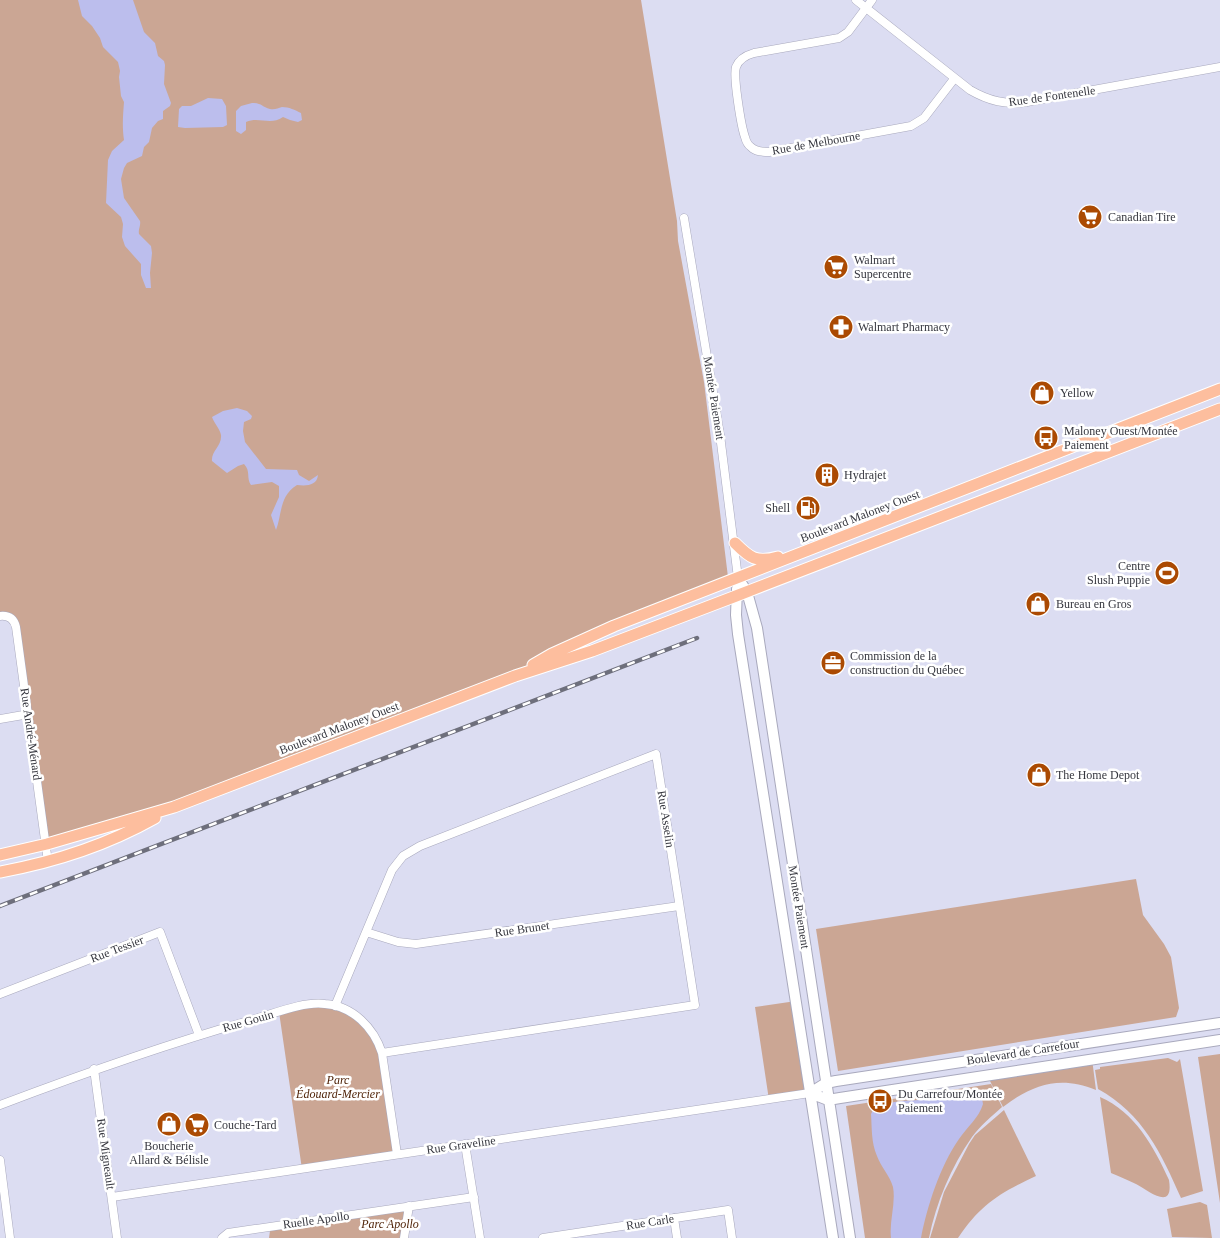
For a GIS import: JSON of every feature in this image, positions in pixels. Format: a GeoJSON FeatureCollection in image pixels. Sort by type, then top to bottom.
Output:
{"type":"FeatureCollection","features":[{"type":"Feature","properties":{"kind":"main road","name":"Boulevard Maloney Ouest"},"geometry":{"type":"LineString","coordinates":[[515,676],[552,654],[614,626],[1220,389]]}},
{"type":"Feature","properties":{"kind":"main road","name":"Boulevard Maloney Ouest"},"geometry":{"type":"LineString","coordinates":[[0,855],[47,844],[174,807],[515,676],[592,651],[1220,409]]}},
{"type":"Feature","properties":{"kind":"main road"},"geometry":{"type":"LineString","coordinates":[[734,543],[747,556],[761,560],[811,550]]}},
{"type":"Feature","properties":{"kind":"main road","name":"Montée Paiement"},"geometry":{"type":"LineString","coordinates":[[738,578],[747,592],[757,628],[850,1238]]}},
{"type":"Feature","properties":{"kind":"main road","name":"Montée Paiement"},"geometry":{"type":"LineString","coordinates":[[738,578],[736,596],[738,628],[833,1238]]}},
{"type":"Feature","properties":{"kind":"main road","name":"Boulevard Maloney Ouest"},"geometry":{"type":"LineString","coordinates":[[0,872],[48,862],[84,850],[134,830],[174,807]]}},
{"type":"Feature","properties":{"kind":"main road","name":"Boulevard de Carrefour"},"geometry":{"type":"LineString","coordinates":[[826,1083],[1220,1023]]}},
{"type":"Feature","properties":{"kind":"main road","name":"Boulevard de Carrefour"},"geometry":{"type":"LineString","coordinates":[[828,1100],[1220,1040]]}},
{"type":"Feature","properties":{"kind":"main road"},"geometry":{"type":"LineString","coordinates":[[810,1093],[826,1083]]}},
{"type":"Feature","properties":{"kind":"main road"},"geometry":{"type":"LineString","coordinates":[[810,1093],[828,1100]]}},
{"type":"Feature","properties":{"kind":"street","name":"Rue de Fontenelle"},"geometry":{"type":"LineString","coordinates":[[856,0],[954,79],[970,90],[999,103],[1018,104],[1220,68]]}},
{"type":"Feature","properties":{"kind":"street","name":"Rue de Melbourne"},"geometry":{"type":"LineString","coordinates":[[872,0],[848,32],[839,38],[754,53],[739,62],[736,67],[736,78],[745,138],[751,148],[761,152],[769,152],[911,126],[924,118],[954,79]]}},
{"type":"Feature","properties":{"kind":"street","name":"Montée Paiement"},"geometry":{"type":"LineString","coordinates":[[684,218],[720,435],[738,578]]}},
{"type":"Feature","properties":{"kind":"street","name":"Rue André-Ménard"},"geometry":{"type":"LineString","coordinates":[[0,616],[4,615],[12,619],[16,627],[48,862]]}},
{"type":"Feature","properties":{"kind":"street"},"geometry":{"type":"LineString","coordinates":[[0,719],[29,714]]}},
{"type":"Feature","properties":{"kind":"street","name":"Rue Asselin"},"geometry":{"type":"LineString","coordinates":[[335,1006],[397,862],[411,851],[656,754],[695,1004],[382,1053]]}},
{"type":"Feature","properties":{"kind":"street","name":"Rue Brunet"},"geometry":{"type":"LineString","coordinates":[[366,932],[398,942],[416,944],[679,906]]}},
{"type":"Feature","properties":{"kind":"street","name":"Rue Tessier"},"geometry":{"type":"LineString","coordinates":[[0,994],[160,932],[199,1035]]}},
{"type":"Feature","properties":{"kind":"street","name":"Rue Gouin"},"geometry":{"type":"LineString","coordinates":[[0,1105],[94,1069],[199,1035],[304,1006],[325,1004],[347,1011],[363,1021],[374,1034],[382,1053],[397,1154]]}},
{"type":"Feature","properties":{"kind":"street","name":"Rue Migneault"},"geometry":{"type":"LineString","coordinates":[[94,1069],[117,1238]]}},
{"type":"Feature","properties":{"kind":"street","name":"Rue Graveline"},"geometry":{"type":"LineString","coordinates":[[112,1197],[810,1093]]}},
{"type":"Feature","properties":{"kind":"street"},"geometry":{"type":"LineString","coordinates":[[465,1144],[480,1238]]}},
{"type":"Feature","properties":{"kind":"street"},"geometry":{"type":"LineString","coordinates":[[0,1160],[10,1238]]}},
{"type":"Feature","properties":{"kind":"street","name":"Ruelle Apollo"},"geometry":{"type":"LineString","coordinates":[[223,1237],[228,1232],[474,1197]]}},
{"type":"Feature","properties":{"kind":"street"},"geometry":{"type":"LineString","coordinates":[[404,1238],[409,1206]]}},
{"type":"Feature","properties":{"kind":"street","name":"Rue Carle"},"geometry":{"type":"LineString","coordinates":[[543,1238],[728,1210],[732,1238]]}},
{"type":"Feature","properties":{"kind":"street"},"geometry":{"type":"LineString","coordinates":[[674,1218],[677,1238]]}},
{"type":"Feature","properties":{"kind":"street","name":"Ruelle Apollo"},"geometry":{"type":"LineString","coordinates":[[223,1237],[232,1238]]}},
{"type":"Feature","properties":{"kind":"green space"},"geometry":{"type":"Polygon","coordinates":[[[0,0],[641,0],[677,221],[678,241],[704,382],[728,577],[515,676],[174,807],[47,844],[14,622],[0,616],[0,0]]]}},
{"type":"Feature","properties":{"kind":"green space"},"geometry":{"type":"Polygon","coordinates":[[[1136,879],[1143,915],[1171,957],[1179,1008],[1176,1017],[838,1071],[816,929],[1136,879]]]}},
{"type":"Feature","properties":{"kind":"green space"},"geometry":{"type":"Polygon","coordinates":[[[796,1001],[810,1093],[769,1100],[755,1007],[796,1001]]]}},
{"type":"Feature","properties":{"kind":"green space","name":"Parc Édouard-Mercier"},"geometry":{"type":"Polygon","coordinates":[[[315,1004],[347,1011],[379,1044],[397,1154],[302,1169],[279,1012],[315,1004]]]}},
{"type":"Feature","properties":{"kind":"green space"},"geometry":{"type":"Polygon","coordinates":[[[1220,1054],[1220,1203],[1198,1057],[1220,1054]]]}},
{"type":"Feature","properties":{"kind":"green space"},"geometry":{"type":"Polygon","coordinates":[[[1168,1058],[1177,1062],[1180,1059],[1203,1191],[1181,1198],[1158,1150],[1149,1136],[1127,1110],[1098,1089],[1095,1070],[1100,1069],[1100,1067],[1168,1058]]]}},
{"type":"Feature","properties":{"kind":"green space"},"geometry":{"type":"Polygon","coordinates":[[[1092,1059],[1096,1090],[1070,1083],[1047,1084],[1025,1093],[1003,1107],[987,1075],[1092,1059]]]}},
{"type":"Feature","properties":{"kind":"green space"},"geometry":{"type":"Polygon","coordinates":[[[991,1084],[1002,1107],[975,1133],[957,1161],[940,1199],[929,1238],[865,1238],[846,1106],[991,1084]]]}},
{"type":"Feature","properties":{"kind":"green space"},"geometry":{"type":"Polygon","coordinates":[[[1100,1097],[1133,1121],[1150,1143],[1169,1180],[1170,1190],[1168,1195],[1159,1197],[1111,1173],[1100,1097]]]}},
{"type":"Feature","properties":{"kind":"green space"},"geometry":{"type":"Polygon","coordinates":[[[1004,1110],[1036,1176],[1002,1194],[983,1208],[966,1226],[958,1238],[930,1238],[944,1192],[969,1144],[975,1135],[1004,1110]]]}},
{"type":"Feature","properties":{"kind":"green space"},"geometry":{"type":"Polygon","coordinates":[[[1200,1202],[1207,1205],[1212,1238],[1172,1237],[1167,1209],[1200,1202]]]}},
{"type":"Feature","properties":{"kind":"green space","name":"Parc Apollo"},"geometry":{"type":"Polygon","coordinates":[[[409,1206],[404,1238],[269,1238],[270,1231],[274,1226],[409,1206]]]}},
{"type":"Feature","properties":{"kind":"water"},"geometry":{"type":"Polygon","coordinates":[[[78,0],[133,0],[144,32],[155,43],[158,56],[164,61],[164,84],[171,103],[170,106],[163,111],[163,119],[158,121],[152,128],[149,142],[144,147],[142,156],[127,163],[121,179],[124,198],[140,221],[139,234],[151,246],[151,288],[146,288],[141,275],[141,264],[125,246],[122,237],[123,224],[121,217],[106,203],[108,160],[112,151],[124,140],[124,102],[121,96],[118,62],[103,47],[100,38],[92,26],[82,16],[78,0]]]}},
{"type":"Feature","properties":{"kind":"water"},"geometry":{"type":"Polygon","coordinates":[[[208,98],[222,99],[226,106],[227,125],[223,127],[178,127],[179,109],[182,106],[191,106],[208,98]]]}},
{"type":"Feature","properties":{"kind":"water"},"geometry":{"type":"Polygon","coordinates":[[[252,103],[270,109],[282,107],[292,109],[301,113],[302,120],[298,122],[283,117],[274,121],[251,120],[246,122],[246,130],[241,134],[236,131],[236,111],[241,106],[252,103]]]}},
{"type":"Feature","properties":{"kind":"water"},"geometry":{"type":"Polygon","coordinates":[[[237,408],[247,411],[252,416],[251,419],[244,422],[245,442],[266,469],[297,470],[299,475],[309,481],[318,475],[313,483],[297,485],[291,489],[284,500],[276,530],[271,515],[279,497],[279,486],[272,482],[251,485],[244,464],[227,473],[212,461],[221,435],[212,417],[223,411],[237,408]]]}},
{"type":"Feature","properties":{"kind":"water"},"geometry":{"type":"Polygon","coordinates":[[[963,1093],[979,1095],[983,1104],[979,1114],[952,1150],[940,1174],[921,1238],[891,1238],[894,1200],[893,1187],[875,1151],[871,1114],[881,1105],[900,1101],[939,1099],[963,1093]]]}},
{"type":"Feature","properties":{"kind":"railway"},"geometry":{"type":"LineString","coordinates":[[0,906],[697,638]]}},
{"type":"Feature","properties":{"kind":"place","name":"Canadian Tire"},"geometry":{"type":"Point","coordinates":[1090,217]}},
{"type":"Feature","properties":{"kind":"place","name":"Walmart Supercentre"},"geometry":{"type":"Point","coordinates":[836,267]}},
{"type":"Feature","properties":{"kind":"place","name":"Walmart Pharmacy"},"geometry":{"type":"Point","coordinates":[841,327]}},
{"type":"Feature","properties":{"kind":"place","name":"Yellow"},"geometry":{"type":"Point","coordinates":[1042,393]}},
{"type":"Feature","properties":{"kind":"place","name":"Maloney Ouest/Montée Paiement"},"geometry":{"type":"Point","coordinates":[1046,438]}},
{"type":"Feature","properties":{"kind":"place","name":"Hydrajet"},"geometry":{"type":"Point","coordinates":[827,475]}},
{"type":"Feature","properties":{"kind":"place","name":"Shell"},"geometry":{"type":"Point","coordinates":[808,508]}},
{"type":"Feature","properties":{"kind":"place","name":"Centre Slush Puppie"},"geometry":{"type":"Point","coordinates":[1167,573]}},
{"type":"Feature","properties":{"kind":"place","name":"Bureau en Gros"},"geometry":{"type":"Point","coordinates":[1038,604]}},
{"type":"Feature","properties":{"kind":"place","name":"Commission de la construction du Québec"},"geometry":{"type":"Point","coordinates":[833,663]}},
{"type":"Feature","properties":{"kind":"place","name":"The Home Depot"},"geometry":{"type":"Point","coordinates":[1039,775]}},
{"type":"Feature","properties":{"kind":"place","name":"Du Carrefour/Montée Paiement"},"geometry":{"type":"Point","coordinates":[880,1101]}},
{"type":"Feature","properties":{"kind":"place","name":"Boucherie Allard & Bélisle"},"geometry":{"type":"Point","coordinates":[169,1124]}},
{"type":"Feature","properties":{"kind":"place","name":"Couche-Tard"},"geometry":{"type":"Point","coordinates":[197,1125]}}]}
